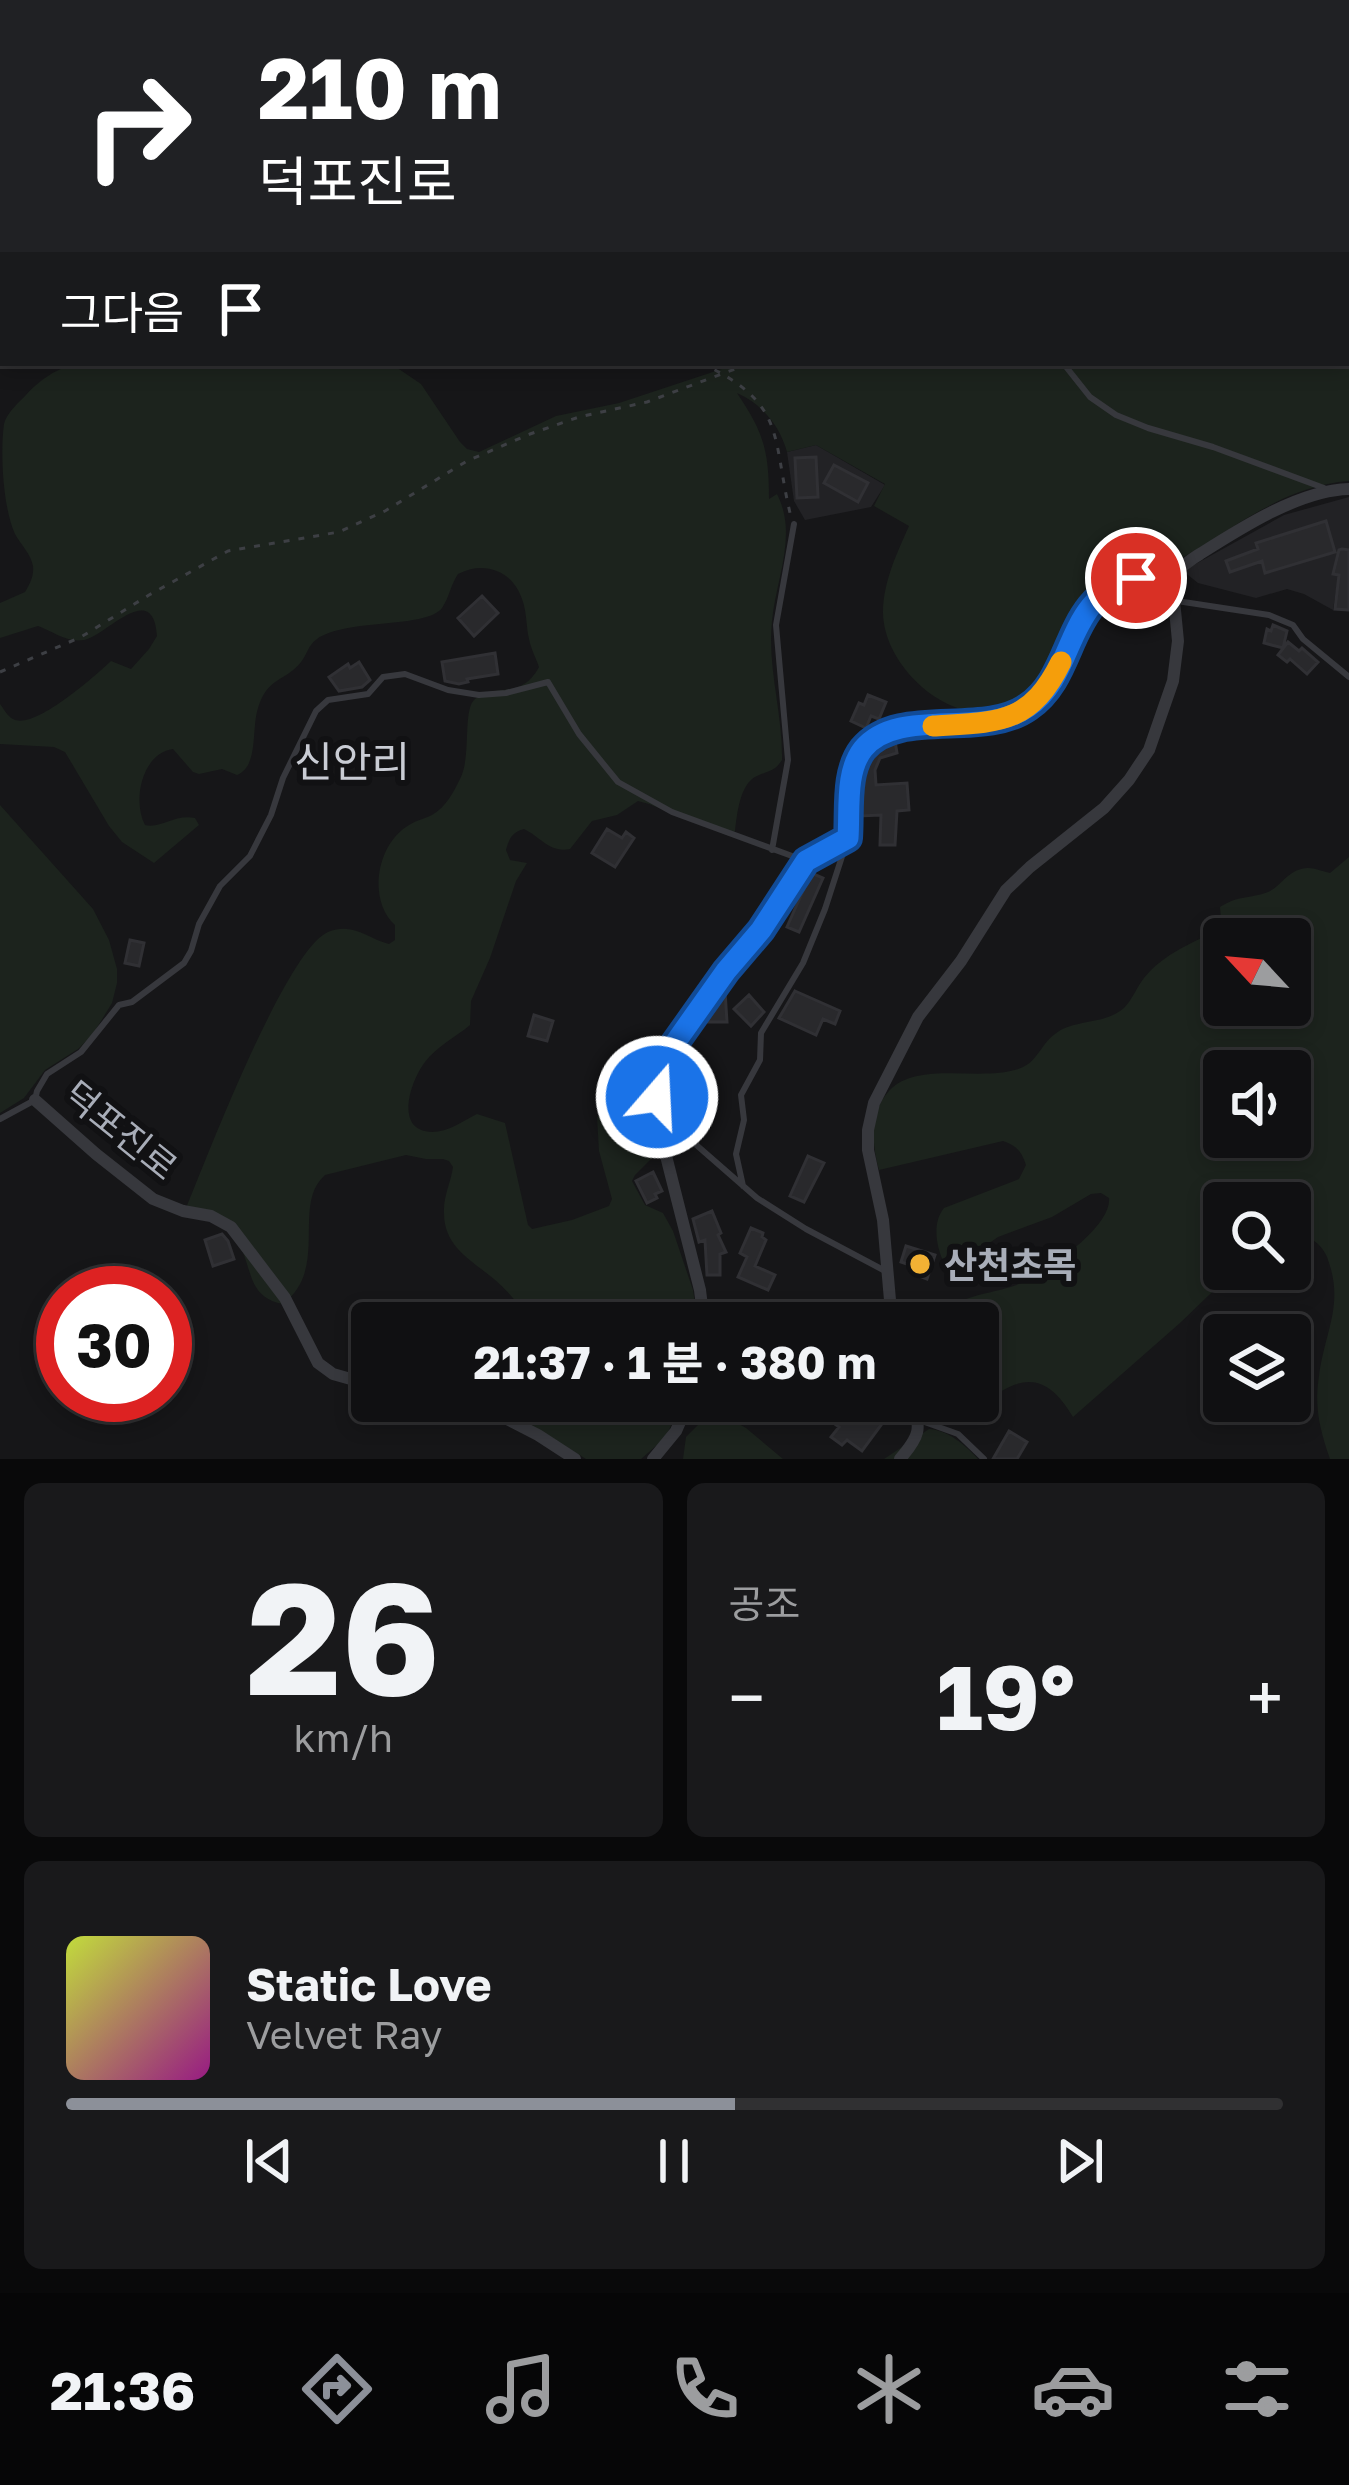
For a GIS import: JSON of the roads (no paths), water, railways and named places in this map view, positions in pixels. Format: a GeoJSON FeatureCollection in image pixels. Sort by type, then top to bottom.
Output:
{"type":"FeatureCollection","features":[{"type":"Feature","properties":{"kind":"street"},"geometry":{"type":"LineString","coordinates":[[701,1302],[663,1144],[657,1072],[806,861],[848,838],[852,768],[865,747],[899,728],[976,724],[1027,709],[1050,684],[1079,623],[1105,590],[1136,578],[1160,579],[1229,535],[1327,490],[1349,489]]}},
{"type":"Feature","properties":{"kind":"street"},"geometry":{"type":"LineString","coordinates":[[891,1302],[883,1220],[868,1150],[874,1103],[918,1017],[1006,890],[1104,808],[1149,750],[1173,681],[1178,641],[1174,600],[1160,579]]}},
{"type":"Feature","properties":{"kind":"street","name":"덕포진로"},"geometry":{"type":"LineString","coordinates":[[35,1100],[154,1199],[212,1216],[231,1227],[285,1298],[318,1363],[351,1379]]}},
{"type":"Feature","properties":{"kind":"street"},"geometry":{"type":"LineString","coordinates":[[513,1422],[575,1459]]}},
{"type":"Feature","properties":{"kind":"street"},"geometry":{"type":"LineString","coordinates":[[653,1459],[680,1422]]}},
{"type":"Feature","properties":{"kind":"street"},"geometry":{"type":"LineString","coordinates":[[900,1459],[912,1445],[919,1422]]}},
{"type":"Feature","properties":{"kind":"lane"},"geometry":{"type":"LineString","coordinates":[[1065,366],[1090,397],[1116,415],[1327,490]]}},
{"type":"Feature","properties":{"kind":"lane"},"geometry":{"type":"LineString","coordinates":[[772,850],[788,760],[776,625],[794,524]]}},
{"type":"Feature","properties":{"kind":"lane"},"geometry":{"type":"LineString","coordinates":[[1174,600],[1269,614],[1293,625],[1349,677]]}},
{"type":"Feature","properties":{"kind":"lane"},"geometry":{"type":"LineString","coordinates":[[0,1119],[35,1100],[47,1073],[81,1052],[118,1005],[132,1002],[184,963],[220,886],[250,856],[316,711],[328,700],[368,694],[383,677],[405,674],[448,690],[479,695],[548,682],[579,734],[618,782],[672,812],[806,861]]}},
{"type":"Feature","properties":{"kind":"lane"},"geometry":{"type":"LineString","coordinates":[[743,1186],[736,1154],[744,1120],[741,1095],[760,1060],[760,1033],[803,963],[848,838]]}},
{"type":"Feature","properties":{"kind":"lane"},"geometry":{"type":"LineString","coordinates":[[660,1113],[757,1198],[889,1272]]}},
{"type":"Feature","properties":{"kind":"lane"},"geometry":{"type":"LineString","coordinates":[[925,1422],[958,1434],[984,1459]]}},
{"type":"Feature","properties":{"kind":"place","name":"산천초목"},"geometry":{"type":"Point","coordinates":[920,1264]}},
{"type":"Feature","properties":{"kind":"district","name":"신안리"},"geometry":{"type":"Point","coordinates":[352,761]}}]}
